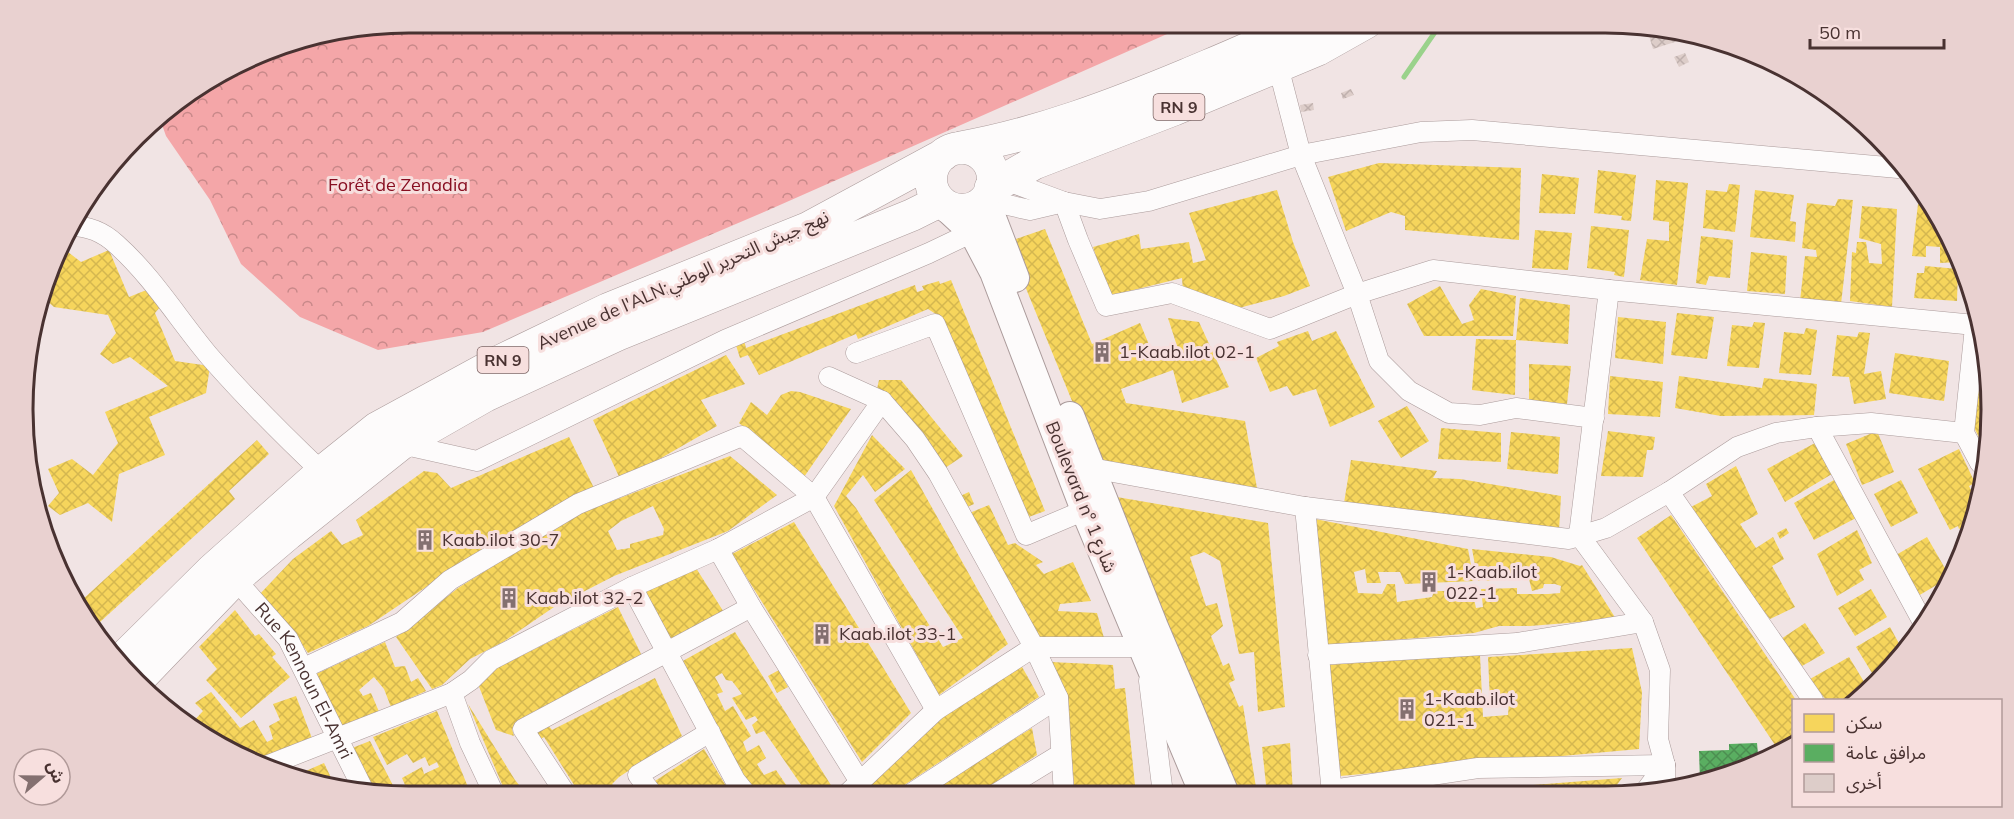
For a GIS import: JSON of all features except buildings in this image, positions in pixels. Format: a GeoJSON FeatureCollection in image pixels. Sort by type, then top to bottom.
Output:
{"type":"FeatureCollection","features":[{"type":"Feature","properties":{"kind":"highway","name":"RN 9"},"geometry":{"type":"LineString","coordinates":[[952,151],[1010,138],[1060,123],[1144,93],[1285,33]]}},
{"type":"Feature","properties":{"kind":"highway","name":"RN 9"},"geometry":{"type":"LineString","coordinates":[[988,197],[1034,163],[1318,50],[1347,33]]}},
{"type":"Feature","properties":{"kind":"main road"},"geometry":{"type":"LineString","coordinates":[[952,151],[980,154],[991,169],[988,197],[968,210],[958,211],[944,205],[934,193],[931,183],[936,162],[952,151]]}},
{"type":"Feature","properties":{"kind":"main road","name":"Avenue de l'ALN;نهج جيش التحرير الوطني"},"geometry":{"type":"LineString","coordinates":[[125,656],[213,569],[322,472],[377,428],[500,361],[608,309],[807,228],[952,151]]}},
{"type":"Feature","properties":{"kind":"main road","name":"Boulevard n° شارع 1"},"geometry":{"type":"LineString","coordinates":[[988,197],[992,218],[1091,468],[1222,786]]}},
{"type":"Feature","properties":{"kind":"main road","name":"Boulevard n° شارع 1"},"geometry":{"type":"LineString","coordinates":[[988,197],[994,272],[1085,510],[1201,786]]}},
{"type":"Feature","properties":{"kind":"main road"},"geometry":{"type":"LineString","coordinates":[[142,675],[235,579],[401,444],[485,396],[617,335],[912,215],[944,205]]}},
{"type":"Feature","properties":{"kind":"street"},"geometry":{"type":"LineString","coordinates":[[1278,66],[1300,155],[1357,294],[1379,361],[1409,392],[1449,412],[1480,415],[1516,408],[1594,418]]}},
{"type":"Feature","properties":{"kind":"street"},"geometry":{"type":"LineString","coordinates":[[401,444],[477,461],[725,340],[929,253],[988,197],[1064,202],[1100,208],[1149,201],[1300,155],[1421,132],[1472,130],[1893,168]]}},
{"type":"Feature","properties":{"kind":"street"},"geometry":{"type":"LineString","coordinates":[[988,197],[1030,210],[1064,202]]}},
{"type":"Feature","properties":{"kind":"street"},"geometry":{"type":"LineString","coordinates":[[1064,202],[1106,306],[1172,293],[1270,328],[1357,294],[1433,270],[1608,291],[1971,326]]}},
{"type":"Feature","properties":{"kind":"street"},"geometry":{"type":"LineString","coordinates":[[80,226],[88,226],[115,243],[166,297],[209,355],[243,394],[322,472]]}},
{"type":"Feature","properties":{"kind":"street"},"geometry":{"type":"LineString","coordinates":[[1608,291],[1578,535],[1643,622],[1660,670],[1658,739],[1665,765],[1665,781]]}},
{"type":"Feature","properties":{"kind":"street"},"geometry":{"type":"LineString","coordinates":[[856,353],[935,324],[1026,535],[1085,510]]}},
{"type":"Feature","properties":{"kind":"street"},"geometry":{"type":"LineString","coordinates":[[1974,336],[1964,433],[1978,460]]}},
{"type":"Feature","properties":{"kind":"street"},"geometry":{"type":"LineString","coordinates":[[829,377],[882,401],[915,439],[938,473],[1034,647],[1058,698],[1063,786]]}},
{"type":"Feature","properties":{"kind":"street"},"geometry":{"type":"LineString","coordinates":[[277,762],[452,693],[471,680],[491,660],[632,587],[718,549],[814,497],[882,401]]}},
{"type":"Feature","properties":{"kind":"street"},"geometry":{"type":"LineString","coordinates":[[1091,468],[1305,507],[1569,539],[1606,528],[1669,492],[1737,447],[1776,433],[1871,423],[1964,433]]}},
{"type":"Feature","properties":{"kind":"street"},"geometry":{"type":"LineString","coordinates":[[1817,427],[1920,616]]}},
{"type":"Feature","properties":{"kind":"street"},"geometry":{"type":"LineString","coordinates":[[304,668],[402,622],[450,580],[578,504],[742,436],[814,497],[936,710]]}},
{"type":"Feature","properties":{"kind":"street"},"geometry":{"type":"LineString","coordinates":[[1669,492],[1812,699]]}},
{"type":"Feature","properties":{"kind":"street"},"geometry":{"type":"LineString","coordinates":[[1305,507],[1331,786]]}},
{"type":"Feature","properties":{"kind":"street"},"geometry":{"type":"LineString","coordinates":[[718,549],[851,786]]}},
{"type":"Feature","properties":{"kind":"street","name":"Rue Kennoun El-Amri"},"geometry":{"type":"LineString","coordinates":[[235,579],[288,639],[360,783]]}},
{"type":"Feature","properties":{"kind":"street"},"geometry":{"type":"LineString","coordinates":[[632,587],[740,786]]}},
{"type":"Feature","properties":{"kind":"street"},"geometry":{"type":"LineString","coordinates":[[560,786],[523,729],[751,607]]}},
{"type":"Feature","properties":{"kind":"street"},"geometry":{"type":"LineString","coordinates":[[1318,655],[1517,643],[1643,622]]}},
{"type":"Feature","properties":{"kind":"street"},"geometry":{"type":"LineString","coordinates":[[856,786],[936,710],[1034,647],[1144,653],[1161,786]]}},
{"type":"Feature","properties":{"kind":"street"},"geometry":{"type":"LineString","coordinates":[[452,693],[470,743],[490,786]]}},
{"type":"Feature","properties":{"kind":"street"},"geometry":{"type":"LineString","coordinates":[[923,786],[1058,698]]}},
{"type":"Feature","properties":{"kind":"street"},"geometry":{"type":"LineString","coordinates":[[646,786],[638,775],[710,732]]}},
{"type":"Feature","properties":{"kind":"street"},"geometry":{"type":"LineString","coordinates":[[1009,786],[1061,754]]}},
{"type":"Feature","properties":{"kind":"street"},"geometry":{"type":"LineString","coordinates":[[1368,786],[1478,768],[1665,765]]}},
{"type":"Feature","properties":{"kind":"street"},"geometry":{"type":"LineString","coordinates":[[1651,783],[1665,765]]}},
{"type":"Feature","properties":{"kind":"green space","name":"Forêt de Zenadia"},"geometry":{"type":"Polygon","coordinates":[[[410,33],[1169,33],[764,212],[483,332],[378,350],[300,317],[241,264],[210,200],[166,136],[162,125],[221,83],[288,53],[360,36],[410,33]]]}},
{"type":"Feature","properties":{"kind":"waterway"},"geometry":{"type":"LineString","coordinates":[[1404,77],[1434,33]]}},
{"type":"Feature","properties":{"kind":"place","name":"1-Kaab.ilot 02-1"},"geometry":{"type":"Point","coordinates":[1102,352]}},
{"type":"Feature","properties":{"kind":"place","name":"Kaab.ilot 30-7"},"geometry":{"type":"Point","coordinates":[425,540]}},
{"type":"Feature","properties":{"kind":"place","name":"1-Kaab.ilot 022-1"},"geometry":{"type":"Point","coordinates":[1429,582]}},
{"type":"Feature","properties":{"kind":"place","name":"Kaab.ilot 32-2"},"geometry":{"type":"Point","coordinates":[509,598]}},
{"type":"Feature","properties":{"kind":"place","name":"Kaab.ilot 33-1"},"geometry":{"type":"Point","coordinates":[822,634]}},
{"type":"Feature","properties":{"kind":"place","name":"1-Kaab.ilot 021-1"},"geometry":{"type":"Point","coordinates":[1407,709]}}]}
